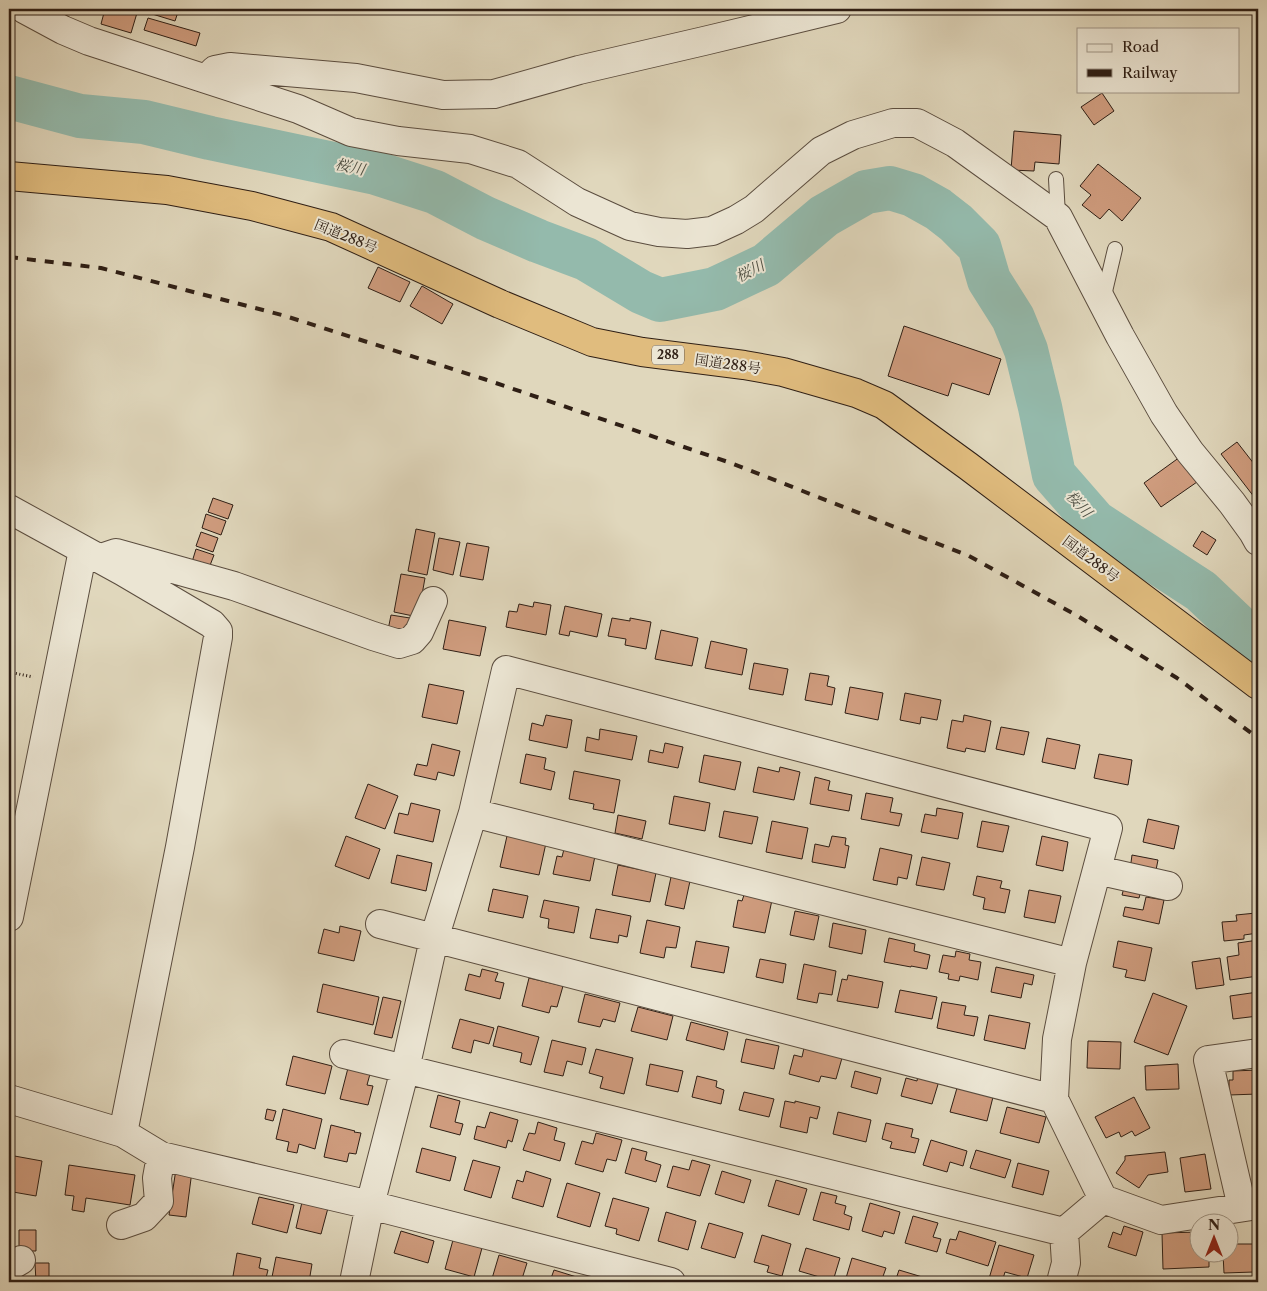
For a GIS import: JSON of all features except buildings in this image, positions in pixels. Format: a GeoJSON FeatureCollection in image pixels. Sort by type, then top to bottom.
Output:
{"type":"FeatureCollection","features":[{"type":"Feature","properties":{"kind":"highway","name":"国道288号"},"geometry":{"type":"LineString","coordinates":[[9,176],[167,190],[252,206],[331,227],[500,304],[592,342],[642,352],[744,365],[782,372],[856,393],[884,405],[968,466],[1258,685]]}},
{"type":"Feature","properties":{"kind":"street"},"geometry":{"type":"LineString","coordinates":[[24,9],[63,30],[89,41],[298,109],[352,132],[398,141],[470,149],[518,164],[577,202],[630,226],[659,232],[687,234],[712,231],[754,210],[821,151],[853,135],[893,123],[918,124],[955,143],[1058,217],[1164,414],[1190,452],[1232,503],[1258,541]]}},
{"type":"Feature","properties":{"kind":"street"},"geometry":{"type":"LineString","coordinates":[[207,78],[215,70],[230,67],[356,78],[443,95],[494,94],[579,70],[838,9]]}},
{"type":"Feature","properties":{"kind":"street"},"geometry":{"type":"LineString","coordinates":[[9,509],[212,624],[218,631],[180,847],[123,1133]]}},
{"type":"Feature","properties":{"kind":"street"},"geometry":{"type":"LineString","coordinates":[[91,555],[116,553],[234,586],[398,644],[412,640],[419,632],[433,601]]}},
{"type":"Feature","properties":{"kind":"street"},"geometry":{"type":"LineString","coordinates":[[9,917],[91,555]]}},
{"type":"Feature","properties":{"kind":"street"},"geometry":{"type":"LineString","coordinates":[[354,1282],[370,1205],[405,1069],[434,939],[473,813],[506,670],[1108,828],[1072,963],[1057,1039],[1054,1099],[1103,1198],[1161,1220],[1250,1206],[1208,1060],[1258,1053]]}},
{"type":"Feature","properties":{"kind":"street"},"geometry":{"type":"LineString","coordinates":[[473,813],[1072,963]]}},
{"type":"Feature","properties":{"kind":"street"},"geometry":{"type":"LineString","coordinates":[[1097,870],[1168,886]]}},
{"type":"Feature","properties":{"kind":"street"},"geometry":{"type":"LineString","coordinates":[[380,924],[1054,1099]]}},
{"type":"Feature","properties":{"kind":"street"},"geometry":{"type":"LineString","coordinates":[[344,1054],[1064,1232]]}},
{"type":"Feature","properties":{"kind":"street"},"geometry":{"type":"LineString","coordinates":[[9,1099],[123,1133],[161,1156],[370,1205],[671,1282]]}},
{"type":"Feature","properties":{"kind":"street"},"geometry":{"type":"LineString","coordinates":[[121,1225],[144,1217],[159,1201],[157,1178],[161,1156]]}},
{"type":"Feature","properties":{"kind":"street"},"geometry":{"type":"LineString","coordinates":[[1064,1232],[1103,1198]]}},
{"type":"Feature","properties":{"kind":"street"},"geometry":{"type":"LineString","coordinates":[[1060,1282],[1066,1263],[1064,1232]]}},
{"type":"Feature","properties":{"kind":"lane"},"geometry":{"type":"LineString","coordinates":[[1056,179],[1058,217]]}},
{"type":"Feature","properties":{"kind":"lane"},"geometry":{"type":"LineString","coordinates":[[1103,303],[1115,249]]}},
{"type":"Feature","properties":{"kind":"waterway","name":"桜川"},"geometry":{"type":"LineString","coordinates":[[9,97],[80,116],[144,122],[376,173],[435,192],[485,218],[586,259],[641,292],[660,300],[715,289],[766,265],[824,216],[866,192],[890,188],[913,195],[938,209],[956,223],[979,246],[989,280],[1013,318],[1026,350],[1054,475],[1095,522],[1201,591],[1258,645]]}},
{"type":"Feature","properties":{"kind":"railway"},"geometry":{"type":"LineString","coordinates":[[9,257],[101,268],[282,315],[484,379],[731,463],[969,556],[1076,615],[1177,678],[1258,738]]}}]}
